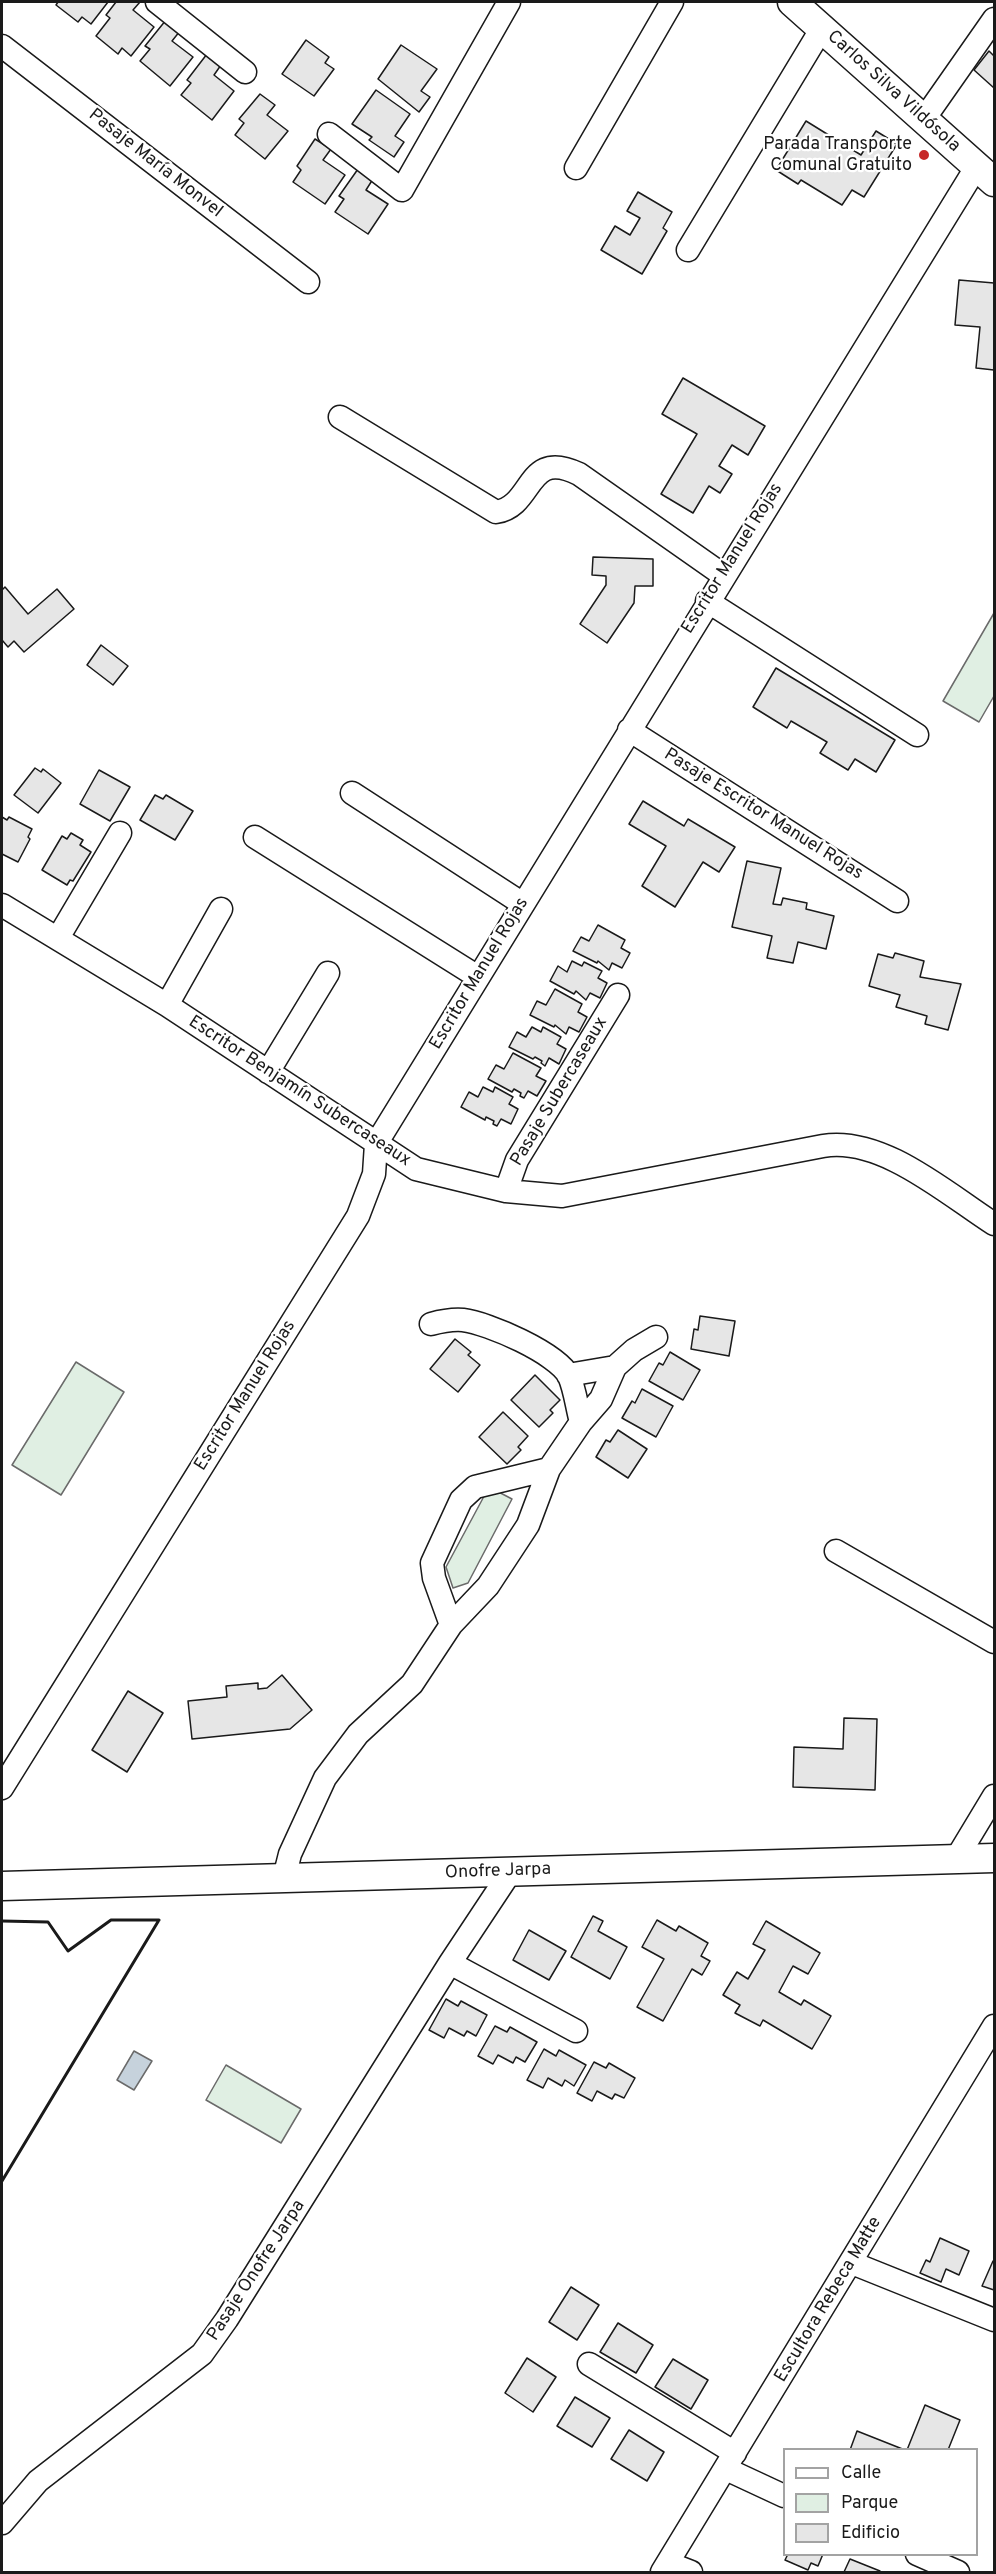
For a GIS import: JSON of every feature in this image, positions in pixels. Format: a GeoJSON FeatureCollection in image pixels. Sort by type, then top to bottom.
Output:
{"type":"FeatureCollection","features":[{"type":"Feature","properties":{"kind":"street"},"geometry":{"type":"LineString","coordinates":[[157,2],[245,72]]}},
{"type":"Feature","properties":{"kind":"street"},"geometry":{"type":"LineString","coordinates":[[329,134],[402,190],[509,2]]}},
{"type":"Feature","properties":{"kind":"street"},"geometry":{"type":"LineString","coordinates":[[576,168],[672,2]]}},
{"type":"Feature","properties":{"kind":"street","name":"Carlos Silva Vildósola"},"geometry":{"type":"LineString","coordinates":[[792,2],[986,174]]}},
{"type":"Feature","properties":{"kind":"street"},"geometry":{"type":"LineString","coordinates":[[924,119],[994,19]]}},
{"type":"Feature","properties":{"kind":"street"},"geometry":{"type":"LineString","coordinates":[[688,250],[822,28]]}},
{"type":"Feature","properties":{"kind":"street","name":"Pasaje María Monvel"},"geometry":{"type":"LineString","coordinates":[[2,46],[308,282]]}},
{"type":"Feature","properties":{"kind":"street","name":"Escritor Manuel Rojas"},"geometry":{"type":"LineString","coordinates":[[2,1788],[358,1215],[374,1174],[376,1144],[707,601],[986,174]]}},
{"type":"Feature","properties":{"kind":"street"},"geometry":{"type":"LineString","coordinates":[[340,417],[496,512],[507,510],[516,504],[535,475],[552,468],[564,467],[579,474],[723,575]]}},
{"type":"Feature","properties":{"kind":"street"},"geometry":{"type":"LineString","coordinates":[[707,601],[917,735]]}},
{"type":"Feature","properties":{"kind":"street","name":"Pasaje Escritor Manuel Rojas"},"geometry":{"type":"LineString","coordinates":[[629,730],[897,901]]}},
{"type":"Feature","properties":{"kind":"street"},"geometry":{"type":"LineString","coordinates":[[352,793],[523,904]]}},
{"type":"Feature","properties":{"kind":"street"},"geometry":{"type":"LineString","coordinates":[[58,938],[120,833]]}},
{"type":"Feature","properties":{"kind":"street"},"geometry":{"type":"LineString","coordinates":[[255,837],[478,977]]}},
{"type":"Feature","properties":{"kind":"street","name":"Escritor Benjamín Subercaseaux"},"geometry":{"type":"LineString","coordinates":[[2,905],[167,1005],[416,1169],[506,1191],[562,1196],[831,1145],[846,1145],[888,1156],[994,1224]]}},
{"type":"Feature","properties":{"kind":"street"},"geometry":{"type":"LineString","coordinates":[[167,1005],[221,909]]}},
{"type":"Feature","properties":{"kind":"street"},"geometry":{"type":"LineString","coordinates":[[268,1072],[328,973]]}},
{"type":"Feature","properties":{"kind":"street","name":"Pasaje Subercaseaux"},"geometry":{"type":"LineString","coordinates":[[506,1191],[517,1160],[618,995]]}},
{"type":"Feature","properties":{"kind":"street"},"geometry":{"type":"LineString","coordinates":[[431,1324],[447,1320],[466,1320],[497,1330],[543,1353],[568,1375],[580,1422]]}},
{"type":"Feature","properties":{"kind":"street"},"geometry":{"type":"LineString","coordinates":[[284,1878],[290,1854],[324,1778],[358,1734],[412,1684],[451,1625],[488,1586],[528,1525],[549,1469],[580,1422],[601,1399],[615,1367],[634,1350],[656,1337]]}},
{"type":"Feature","properties":{"kind":"street"},"geometry":{"type":"LineString","coordinates":[[568,1375],[615,1367]]}},
{"type":"Feature","properties":{"kind":"street"},"geometry":{"type":"LineString","coordinates":[[451,1625],[434,1578],[432,1563],[461,1500],[476,1487],[549,1469]]}},
{"type":"Feature","properties":{"kind":"street"},"geometry":{"type":"LineString","coordinates":[[836,1551],[994,1642]]}},
{"type":"Feature","properties":{"kind":"street"},"geometry":{"type":"LineString","coordinates":[[956,1859],[994,1796]]}},
{"type":"Feature","properties":{"kind":"street","name":"Onofre Jarpa"},"geometry":{"type":"LineString","coordinates":[[2,1886],[994,1858]]}},
{"type":"Feature","properties":{"kind":"street","name":"Pasaje Onofre Jarpa"},"geometry":{"type":"LineString","coordinates":[[2,2523],[38,2481],[202,2354],[234,2309],[450,1963],[512,1871]]}},
{"type":"Feature","properties":{"kind":"street"},"geometry":{"type":"LineString","coordinates":[[450,1963],[576,2031]]}},
{"type":"Feature","properties":{"kind":"street","name":"Escultora Rebeca Matte"},"geometry":{"type":"LineString","coordinates":[[665,2568],[994,2028]]}},
{"type":"Feature","properties":{"kind":"street"},"geometry":{"type":"LineString","coordinates":[[852,2263],[994,2320]]}},
{"type":"Feature","properties":{"kind":"street"},"geometry":{"type":"LineString","coordinates":[[589,2364],[783,2495]]}},
{"type":"Feature","properties":{"kind":"street"},"geometry":{"type":"LineString","coordinates":[[922,2556],[958,2572]]}},
{"type":"Feature","properties":{"kind":"street"},"geometry":{"type":"LineString","coordinates":[[665,2568],[691,2572]]}},
{"type":"Feature","properties":{"kind":"green space"},"geometry":{"type":"Polygon","coordinates":[[[994,613],[994,696],[979,722],[943,701],[994,613]]]}},
{"type":"Feature","properties":{"kind":"green space"},"geometry":{"type":"Polygon","coordinates":[[[76,1362],[124,1392],[61,1495],[12,1465],[76,1362]]]}},
{"type":"Feature","properties":{"kind":"green space"},"geometry":{"type":"Polygon","coordinates":[[[489,1487],[512,1499],[468,1583],[453,1588],[446,1567],[489,1487]]]}},
{"type":"Feature","properties":{"kind":"green space"},"geometry":{"type":"Polygon","coordinates":[[[226,2065],[301,2109],[281,2143],[206,2100],[226,2065]]]}},
{"type":"Feature","properties":{"kind":"shaded area"},"geometry":{"type":"Polygon","coordinates":[[[134,2051],[152,2061],[134,2090],[117,2080],[134,2051]]]}},
{"type":"Feature","properties":{"kind":"building"},"geometry":{"type":"Polygon","coordinates":[[[58,2],[108,2],[91,24],[82,17],[78,22],[56,5],[58,2]]]}},
{"type":"Feature","properties":{"kind":"building"},"geometry":{"type":"Polygon","coordinates":[[[116,2],[140,2],[133,10],[154,27],[131,56],[122,48],[118,54],[96,36],[110,18],[106,15],[116,2]]]}},
{"type":"Feature","properties":{"kind":"building"},"geometry":{"type":"Polygon","coordinates":[[[166,20],[180,31],[172,41],[193,57],[170,86],[140,61],[150,49],[145,46],[166,20]]]}},
{"type":"Feature","properties":{"kind":"building"},"geometry":{"type":"Polygon","coordinates":[[[306,40],[329,57],[325,63],[334,69],[314,96],[282,74],[306,40]]]}},
{"type":"Feature","properties":{"kind":"building"},"geometry":{"type":"Polygon","coordinates":[[[401,45],[437,69],[421,91],[430,97],[419,112],[378,79],[401,45]]]}},
{"type":"Feature","properties":{"kind":"building"},"geometry":{"type":"Polygon","coordinates":[[[989,51],[994,56],[994,88],[974,70],[989,51]]]}},
{"type":"Feature","properties":{"kind":"building"},"geometry":{"type":"Polygon","coordinates":[[[207,54],[221,65],[214,75],[234,91],[212,120],[181,95],[191,83],[187,80],[207,54]]]}},
{"type":"Feature","properties":{"kind":"building"},"geometry":{"type":"Polygon","coordinates":[[[376,90],[410,114],[395,136],[404,142],[394,157],[369,140],[372,137],[352,124],[376,90]]]}},
{"type":"Feature","properties":{"kind":"building"},"geometry":{"type":"Polygon","coordinates":[[[260,94],[275,105],[267,115],[288,131],[265,159],[235,135],[244,123],[239,119],[260,94]]]}},
{"type":"Feature","properties":{"kind":"building"},"geometry":{"type":"Polygon","coordinates":[[[806,121],[861,155],[876,131],[897,144],[864,197],[852,190],[842,205],[801,180],[798,184],[776,170],[806,121]]]}},
{"type":"Feature","properties":{"kind":"building"},"geometry":{"type":"Polygon","coordinates":[[[315,139],[331,149],[323,160],[345,175],[325,204],[293,182],[301,170],[297,166],[315,139]]]}},
{"type":"Feature","properties":{"kind":"building"},"geometry":{"type":"Polygon","coordinates":[[[358,169],[373,179],[366,190],[388,204],[368,234],[335,212],[344,199],[339,196],[358,169]]]}},
{"type":"Feature","properties":{"kind":"building"},"geometry":{"type":"Polygon","coordinates":[[[638,192],[672,212],[663,228],[667,231],[642,274],[601,250],[615,226],[630,235],[640,218],[627,211],[638,192]]]}},
{"type":"Feature","properties":{"kind":"building"},"geometry":{"type":"Polygon","coordinates":[[[959,280],[994,283],[994,370],[976,368],[980,327],[955,325],[959,280]]]}},
{"type":"Feature","properties":{"kind":"building"},"geometry":{"type":"Polygon","coordinates":[[[683,378],[765,426],[748,455],[732,445],[719,466],[732,474],[720,493],[709,486],[693,513],[661,494],[697,434],[662,414],[683,378]]]}},
{"type":"Feature","properties":{"kind":"building"},"geometry":{"type":"Polygon","coordinates":[[[593,557],[653,559],[653,586],[635,586],[634,603],[607,643],[580,624],[606,585],[606,576],[592,575],[593,557]]]}},
{"type":"Feature","properties":{"kind":"building"},"geometry":{"type":"Polygon","coordinates":[[[5,587],[28,614],[57,589],[74,609],[24,652],[14,641],[8,647],[2,640],[2,590],[5,587]]]}},
{"type":"Feature","properties":{"kind":"building"},"geometry":{"type":"Polygon","coordinates":[[[101,645],[128,666],[113,685],[87,665],[101,645]]]}},
{"type":"Feature","properties":{"kind":"building"},"geometry":{"type":"Polygon","coordinates":[[[776,668],[895,740],[876,772],[855,759],[848,770],[820,753],[827,742],[791,721],[787,728],[753,707],[776,668]]]}},
{"type":"Feature","properties":{"kind":"building"},"geometry":{"type":"Polygon","coordinates":[[[35,768],[41,772],[43,769],[61,783],[38,813],[14,795],[35,768]]]}},
{"type":"Feature","properties":{"kind":"building"},"geometry":{"type":"Polygon","coordinates":[[[99,770],[130,787],[110,821],[80,804],[99,770]]]}},
{"type":"Feature","properties":{"kind":"building"},"geometry":{"type":"Polygon","coordinates":[[[155,795],[163,799],[166,795],[193,811],[175,840],[140,820],[155,795]]]}},
{"type":"Feature","properties":{"kind":"building"},"geometry":{"type":"Polygon","coordinates":[[[643,801],[684,826],[688,819],[735,847],[719,872],[703,862],[675,907],[642,886],[666,846],[629,824],[643,801]]]}},
{"type":"Feature","properties":{"kind":"building"},"geometry":{"type":"Polygon","coordinates":[[[2,817],[7,820],[9,817],[32,829],[28,837],[30,839],[18,862],[2,854],[2,817]]]}},
{"type":"Feature","properties":{"kind":"building"},"geometry":{"type":"Polygon","coordinates":[[[71,833],[83,840],[80,845],[91,852],[73,881],[70,880],[67,885],[42,870],[62,836],[67,839],[71,833]]]}},
{"type":"Feature","properties":{"kind":"building"},"geometry":{"type":"Polygon","coordinates":[[[747,861],[781,868],[773,904],[781,905],[783,898],[807,903],[806,909],[834,916],[826,949],[798,942],[793,963],[767,958],[772,936],[732,927],[747,861]]]}},
{"type":"Feature","properties":{"kind":"building"},"geometry":{"type":"Polygon","coordinates":[[[598,925],[625,940],[621,948],[630,953],[622,968],[612,963],[609,970],[598,961],[597,963],[573,951],[581,937],[589,941],[598,925]]]}},
{"type":"Feature","properties":{"kind":"building"},"geometry":{"type":"Polygon","coordinates":[[[895,953],[924,961],[920,977],[961,984],[948,1030],[925,1024],[927,1016],[896,1007],[900,995],[869,986],[878,954],[893,958],[895,953]]]}},
{"type":"Feature","properties":{"kind":"building"},"geometry":{"type":"Polygon","coordinates":[[[572,961],[582,966],[584,962],[602,971],[598,978],[607,983],[600,998],[590,993],[586,1000],[576,991],[574,994],[550,981],[558,966],[567,972],[572,961]]]}},
{"type":"Feature","properties":{"kind":"building"},"geometry":{"type":"Polygon","coordinates":[[[555,989],[582,1004],[578,1012],[587,1017],[579,1032],[569,1027],[566,1034],[555,1025],[554,1027],[530,1015],[537,1001],[546,1005],[555,989]]]}},
{"type":"Feature","properties":{"kind":"building"},"geometry":{"type":"Polygon","coordinates":[[[532,1027],[541,1032],[543,1027],[561,1037],[557,1044],[566,1049],[559,1064],[549,1058],[545,1066],[535,1057],[533,1059],[509,1047],[517,1032],[526,1037],[532,1027]]]}},
{"type":"Feature","properties":{"kind":"building"},"geometry":{"type":"Polygon","coordinates":[[[513,1053],[541,1068],[536,1076],[546,1081],[537,1096],[528,1091],[524,1098],[514,1089],[512,1092],[488,1079],[496,1065],[504,1069],[513,1053]]]}},
{"type":"Feature","properties":{"kind":"building"},"geometry":{"type":"Polygon","coordinates":[[[483,1087],[493,1092],[495,1087],[513,1097],[509,1104],[518,1109],[511,1124],[501,1119],[497,1126],[493,1124],[494,1121],[486,1117],[485,1120],[461,1107],[469,1092],[478,1097],[483,1087]]]}},
{"type":"Feature","properties":{"kind":"building"},"geometry":{"type":"Polygon","coordinates":[[[700,1316],[735,1321],[729,1356],[691,1349],[694,1329],[698,1330],[700,1316]]]}},
{"type":"Feature","properties":{"kind":"building"},"geometry":{"type":"Polygon","coordinates":[[[455,1339],[471,1352],[468,1355],[480,1365],[458,1392],[430,1369],[455,1339]]]}},
{"type":"Feature","properties":{"kind":"building"},"geometry":{"type":"Polygon","coordinates":[[[670,1352],[700,1370],[683,1400],[649,1381],[659,1363],[663,1365],[670,1352]]]}},
{"type":"Feature","properties":{"kind":"building"},"geometry":{"type":"Polygon","coordinates":[[[535,1375],[560,1400],[550,1410],[553,1413],[539,1427],[511,1400],[535,1375]]]}},
{"type":"Feature","properties":{"kind":"building"},"geometry":{"type":"Polygon","coordinates":[[[642,1389],[673,1406],[656,1437],[622,1418],[632,1401],[635,1403],[642,1389]]]}},
{"type":"Feature","properties":{"kind":"building"},"geometry":{"type":"Polygon","coordinates":[[[503,1412],[528,1436],[518,1447],[521,1450],[507,1464],[479,1437],[503,1412]]]}},
{"type":"Feature","properties":{"kind":"building"},"geometry":{"type":"Polygon","coordinates":[[[618,1430],[647,1449],[628,1478],[596,1457],[606,1440],[610,1442],[618,1430]]]}},
{"type":"Feature","properties":{"kind":"building"},"geometry":{"type":"Polygon","coordinates":[[[282,1675],[312,1710],[290,1729],[192,1739],[188,1701],[227,1697],[226,1686],[258,1683],[258,1689],[267,1688],[282,1675]]]}},
{"type":"Feature","properties":{"kind":"building"},"geometry":{"type":"Polygon","coordinates":[[[128,1691],[163,1713],[127,1772],[92,1750],[128,1691]]]}},
{"type":"Feature","properties":{"kind":"building"},"geometry":{"type":"Polygon","coordinates":[[[844,1718],[877,1719],[875,1790],[793,1787],[794,1747],[843,1749],[844,1718]]]}},
{"type":"Feature","properties":{"kind":"building"},"geometry":{"type":"Polygon","coordinates":[[[593,1916],[603,1921],[598,1931],[627,1947],[610,1979],[571,1957],[593,1916]]]}},
{"type":"Feature","properties":{"kind":"building"},"geometry":{"type":"Polygon","coordinates":[[[657,1920],[676,1931],[679,1926],[708,1943],[701,1956],[710,1961],[702,1975],[692,1969],[663,2021],[637,2007],[664,1959],[642,1947],[657,1920]]]}},
{"type":"Feature","properties":{"kind":"building"},"geometry":{"type":"Polygon","coordinates":[[[766,1921],[820,1953],[808,1974],[793,1966],[779,1992],[801,2005],[804,2000],[831,2016],[812,2049],[763,2020],[760,2026],[735,2013],[740,2005],[723,1995],[737,1972],[748,1979],[765,1950],[753,1944],[766,1921]]]}},
{"type":"Feature","properties":{"kind":"building"},"geometry":{"type":"Polygon","coordinates":[[[529,1930],[566,1951],[549,1980],[513,1960],[529,1930]]]}},
{"type":"Feature","properties":{"kind":"building"},"geometry":{"type":"Polygon","coordinates":[[[446,1999],[458,2006],[461,2001],[487,2015],[476,2036],[467,2031],[464,2036],[449,2028],[444,2038],[429,2030],[446,1999]]]}},
{"type":"Feature","properties":{"kind":"building"},"geometry":{"type":"Polygon","coordinates":[[[495,2026],[507,2032],[510,2027],[537,2042],[525,2062],[516,2057],[513,2063],[498,2055],[493,2064],[478,2056],[495,2026]]]}},
{"type":"Feature","properties":{"kind":"building"},"geometry":{"type":"Polygon","coordinates":[[[544,2049],[556,2056],[559,2050],[586,2065],[574,2086],[565,2080],[562,2086],[548,2078],[543,2088],[527,2080],[544,2049]]]}},
{"type":"Feature","properties":{"kind":"building"},"geometry":{"type":"Polygon","coordinates":[[[594,2062],[606,2068],[609,2063],[635,2078],[624,2098],[615,2094],[612,2099],[597,2091],[592,2101],[577,2093],[594,2062]]]}},
{"type":"Feature","properties":{"kind":"building"},"geometry":{"type":"Polygon","coordinates":[[[940,2238],[969,2251],[959,2275],[946,2269],[941,2282],[920,2273],[926,2260],[930,2262],[940,2238]]]}},
{"type":"Feature","properties":{"kind":"building"},"geometry":{"type":"Polygon","coordinates":[[[994,2262],[994,2290],[982,2286],[994,2262]]]}},
{"type":"Feature","properties":{"kind":"building"},"geometry":{"type":"Polygon","coordinates":[[[571,2287],[599,2305],[577,2340],[549,2322],[571,2287]]]}},
{"type":"Feature","properties":{"kind":"building"},"geometry":{"type":"Polygon","coordinates":[[[618,2323],[653,2345],[636,2373],[600,2352],[618,2323]]]}},
{"type":"Feature","properties":{"kind":"building"},"geometry":{"type":"Polygon","coordinates":[[[527,2358],[556,2377],[533,2412],[505,2393],[527,2358]]]}},
{"type":"Feature","properties":{"kind":"building"},"geometry":{"type":"Polygon","coordinates":[[[673,2359],[708,2380],[691,2409],[655,2387],[673,2359]]]}},
{"type":"Feature","properties":{"kind":"building"},"geometry":{"type":"Polygon","coordinates":[[[575,2397],[610,2418],[592,2447],[557,2426],[575,2397]]]}},
{"type":"Feature","properties":{"kind":"building"},"geometry":{"type":"Polygon","coordinates":[[[925,2405],[960,2420],[949,2448],[908,2448],[925,2405]]]}},
{"type":"Feature","properties":{"kind":"building"},"geometry":{"type":"Polygon","coordinates":[[[629,2430],[664,2452],[647,2481],[611,2459],[629,2430]]]}},
{"type":"Feature","properties":{"kind":"building"},"geometry":{"type":"Polygon","coordinates":[[[857,2431],[900,2448],[851,2448],[857,2431]]]}},
{"type":"Feature","properties":{"kind":"building"},"geometry":{"type":"Polygon","coordinates":[[[787,2556],[822,2556],[818,2566],[811,2563],[808,2570],[785,2560],[787,2556]]]}},
{"type":"Feature","properties":{"kind":"building"},"geometry":{"type":"Polygon","coordinates":[[[850,2559],[880,2571],[844,2572],[850,2559]]]}},
{"type":"Feature","properties":{"kind":"wall"},"geometry":{"type":"LineString","coordinates":[[2,1921],[48,1922],[68,1951],[111,1920],[159,1920]]}},
{"type":"Feature","properties":{"kind":"wall"},"geometry":{"type":"LineString","coordinates":[[2,2181],[159,1920]]}},
{"type":"Feature","properties":{"kind":"place","name":"Parada Transporte Comunal Gratuito"},"geometry":{"type":"Point","coordinates":[924,155]}}]}
